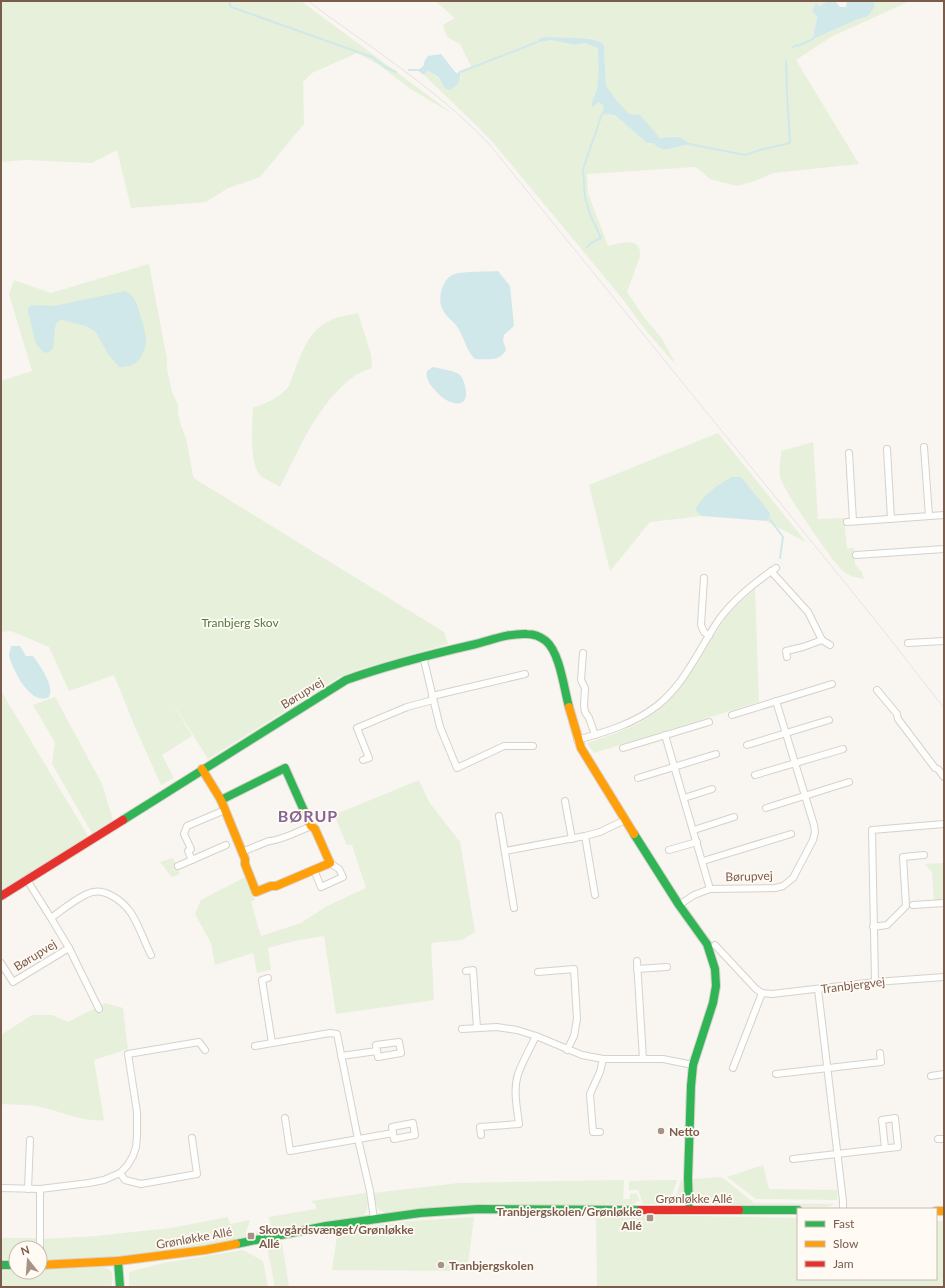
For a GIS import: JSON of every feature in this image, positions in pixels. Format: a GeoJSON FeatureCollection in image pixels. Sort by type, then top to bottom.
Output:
{"type":"FeatureCollection","features":[{"type":"Feature","properties":{"kind":"street"},"geometry":{"type":"LineString","coordinates":[[924,447],[929,516]]}},
{"type":"Feature","properties":{"kind":"street"},"geometry":{"type":"LineString","coordinates":[[887,449],[891,519]]}},
{"type":"Feature","properties":{"kind":"street"},"geometry":{"type":"LineString","coordinates":[[849,453],[850,522],[944,515]]}},
{"type":"Feature","properties":{"kind":"street"},"geometry":{"type":"LineString","coordinates":[[856,555],[944,549]]}},
{"type":"Feature","properties":{"kind":"street"},"geometry":{"type":"LineString","coordinates":[[577,740],[624,726],[641,717],[659,704],[682,679],[717,623],[730,606],[773,570],[808,612],[822,640],[830,645]]}},
{"type":"Feature","properties":{"kind":"street"},"geometry":{"type":"LineString","coordinates":[[704,578],[702,625],[703,630],[709,636]]}},
{"type":"Feature","properties":{"kind":"street","name":"Børupvej"},"geometry":{"type":"LineString","coordinates":[[1,896],[346,680],[367,672],[423,656],[509,636],[529,634],[543,638],[553,647],[556,654],[577,740],[585,756],[679,905],[707,944],[715,969],[716,986],[713,1003],[693,1065],[688,1178],[689,1210]]}},
{"type":"Feature","properties":{"kind":"street"},"geometry":{"type":"LineString","coordinates":[[787,657],[786,651],[822,640]]}},
{"type":"Feature","properties":{"kind":"street"},"geometry":{"type":"LineString","coordinates":[[908,643],[944,641]]}},
{"type":"Feature","properties":{"kind":"street"},"geometry":{"type":"LineString","coordinates":[[583,653],[581,680],[585,688],[584,706],[595,735]]}},
{"type":"Feature","properties":{"kind":"street"},"geometry":{"type":"LineString","coordinates":[[423,656],[440,727],[457,768],[504,746],[533,746]]}},
{"type":"Feature","properties":{"kind":"street"},"geometry":{"type":"LineString","coordinates":[[363,760],[369,758],[357,728],[433,698],[525,674]]}},
{"type":"Feature","properties":{"kind":"street"},"geometry":{"type":"LineString","coordinates":[[732,715],[832,684]]}},
{"type":"Feature","properties":{"kind":"street"},"geometry":{"type":"LineString","coordinates":[[877,690],[897,714],[898,719],[935,768],[938,768],[944,777]]}},
{"type":"Feature","properties":{"kind":"street","name":"Børupvej"},"geometry":{"type":"LineString","coordinates":[[679,905],[694,895],[710,889],[775,888],[788,882],[792,878],[813,840],[815,832],[814,825],[776,701]]}},
{"type":"Feature","properties":{"kind":"street"},"geometry":{"type":"LineString","coordinates":[[747,745],[829,720]]}},
{"type":"Feature","properties":{"kind":"street"},"geometry":{"type":"LineString","coordinates":[[623,748],[709,722]]}},
{"type":"Feature","properties":{"kind":"street","name":"Børupvej"},"geometry":{"type":"LineString","coordinates":[[665,735],[710,889]]}},
{"type":"Feature","properties":{"kind":"street"},"geometry":{"type":"LineString","coordinates":[[755,775],[843,749]]}},
{"type":"Feature","properties":{"kind":"street"},"geometry":{"type":"LineString","coordinates":[[638,778],[716,754]]}},
{"type":"Feature","properties":{"kind":"street"},"geometry":{"type":"LineString","coordinates":[[220,800],[285,768],[311,826],[315,829],[330,863],[339,869],[342,877],[321,887],[314,870]]}},
{"type":"Feature","properties":{"kind":"street"},"geometry":{"type":"LineString","coordinates":[[202,769],[225,810],[256,892],[271,886],[276,886],[330,863]]}},
{"type":"Feature","properties":{"kind":"street"},"geometry":{"type":"LineString","coordinates":[[766,808],[849,782]]}},
{"type":"Feature","properties":{"kind":"street"},"geometry":{"type":"LineString","coordinates":[[684,798],[712,789]]}},
{"type":"Feature","properties":{"kind":"street"},"geometry":{"type":"LineString","coordinates":[[565,801],[572,839]]}},
{"type":"Feature","properties":{"kind":"street"},"geometry":{"type":"LineString","coordinates":[[192,860],[188,851],[191,849],[184,834],[188,826],[225,810]]}},
{"type":"Feature","properties":{"kind":"street"},"geometry":{"type":"LineString","coordinates":[[499,816],[514,908]]}},
{"type":"Feature","properties":{"kind":"street"},"geometry":{"type":"LineString","coordinates":[[694,830],[734,817]]}},
{"type":"Feature","properties":{"kind":"street"},"geometry":{"type":"LineString","coordinates":[[505,851],[585,836],[600,832],[625,820]]}},
{"type":"Feature","properties":{"kind":"street"},"geometry":{"type":"LineString","coordinates":[[875,982],[872,830],[944,824]]}},
{"type":"Feature","properties":{"kind":"street"},"geometry":{"type":"LineString","coordinates":[[242,852],[311,826]]}},
{"type":"Feature","properties":{"kind":"street","name":"Børupvej"},"geometry":{"type":"LineString","coordinates":[[703,861],[791,834]]}},
{"type":"Feature","properties":{"kind":"street"},"geometry":{"type":"LineString","coordinates":[[585,836],[595,895]]}},
{"type":"Feature","properties":{"kind":"street"},"geometry":{"type":"LineString","coordinates":[[669,850],[697,842]]}},
{"type":"Feature","properties":{"kind":"street"},"geometry":{"type":"LineString","coordinates":[[178,866],[226,845]]}},
{"type":"Feature","properties":{"kind":"street"},"geometry":{"type":"LineString","coordinates":[[873,928],[887,925],[906,906],[903,857],[924,855]]}},
{"type":"Feature","properties":{"kind":"street","name":"Børupvej"},"geometry":{"type":"LineString","coordinates":[[26,880],[69,948],[99,1009]]}},
{"type":"Feature","properties":{"kind":"street"},"geometry":{"type":"LineString","coordinates":[[51,918],[87,894],[96,892],[106,893],[119,901],[131,913],[151,955]]}},
{"type":"Feature","properties":{"kind":"street"},"geometry":{"type":"LineString","coordinates":[[913,905],[944,903]]}},
{"type":"Feature","properties":{"kind":"street"},"geometry":{"type":"LineString","coordinates":[[715,946],[762,993],[733,1068]]}},
{"type":"Feature","properties":{"kind":"street","name":"Børupvej"},"geometry":{"type":"LineString","coordinates":[[1,963],[13,982],[69,948]]}},
{"type":"Feature","properties":{"kind":"street"},"geometry":{"type":"LineString","coordinates":[[637,961],[643,1059]]}},
{"type":"Feature","properties":{"kind":"street"},"geometry":{"type":"LineString","coordinates":[[637,970],[667,967]]}},
{"type":"Feature","properties":{"kind":"street"},"geometry":{"type":"LineString","coordinates":[[538,972],[574,969],[577,1019],[574,1036],[567,1050]]}},
{"type":"Feature","properties":{"kind":"street"},"geometry":{"type":"LineString","coordinates":[[466,971],[473,970],[476,1028]]}},
{"type":"Feature","properties":{"kind":"street","name":"Tranbjergvej"},"geometry":{"type":"LineString","coordinates":[[762,993],[772,994],[875,982],[944,977]]}},
{"type":"Feature","properties":{"kind":"street"},"geometry":{"type":"LineString","coordinates":[[268,978],[262,980],[272,1043]]}},
{"type":"Feature","properties":{"kind":"street"},"geometry":{"type":"LineString","coordinates":[[818,989],[843,1208]]}},
{"type":"Feature","properties":{"kind":"street"},"geometry":{"type":"LineString","coordinates":[[462,1029],[507,1028],[536,1036],[582,1055],[603,1060],[670,1060],[693,1065]]}},
{"type":"Feature","properties":{"kind":"street"},"geometry":{"type":"LineString","coordinates":[[255,1046],[330,1033],[337,1034],[370,1191],[374,1219]]}},
{"type":"Feature","properties":{"kind":"street"},"geometry":{"type":"LineString","coordinates":[[481,1134],[480,1127],[519,1124],[516,1095],[517,1082],[519,1073],[536,1036]]}},
{"type":"Feature","properties":{"kind":"street"},"geometry":{"type":"LineString","coordinates":[[1,1188],[40,1189],[104,1180],[120,1173],[127,1166],[133,1156],[137,1136],[137,1112],[128,1054],[199,1042],[205,1050]]}},
{"type":"Feature","properties":{"kind":"street"},"geometry":{"type":"LineString","coordinates":[[341,1056],[377,1051]]}},
{"type":"Feature","properties":{"kind":"street"},"geometry":{"type":"LineString","coordinates":[[776,1074],[880,1062],[880,1053]]}},
{"type":"Feature","properties":{"kind":"street"},"geometry":{"type":"LineString","coordinates":[[600,1132],[593,1132],[590,1094],[603,1060]]}},
{"type":"Feature","properties":{"kind":"street"},"geometry":{"type":"LineString","coordinates":[[931,1076],[944,1074]]}},
{"type":"Feature","properties":{"kind":"street"},"geometry":{"type":"LineString","coordinates":[[285,1118],[290,1151],[393,1133]]}},
{"type":"Feature","properties":{"kind":"street"},"geometry":{"type":"LineString","coordinates":[[793,1159],[837,1154],[885,1148],[898,1146],[895,1118],[882,1120],[885,1148]]}},
{"type":"Feature","properties":{"kind":"street"},"geometry":{"type":"LineString","coordinates":[[120,1173],[125,1180],[142,1184],[197,1174],[192,1138]]}},
{"type":"Feature","properties":{"kind":"street"},"geometry":{"type":"LineString","coordinates":[[28,1189],[30,1140]]}},
{"type":"Feature","properties":{"kind":"street"},"geometry":{"type":"LineString","coordinates":[[40,1189],[40,1240]]}},
{"type":"Feature","properties":{"kind":"street","name":"Grønløkke Allé"},"geometry":{"type":"LineString","coordinates":[[48,1265],[118,1261],[205,1250],[252,1240],[374,1219],[420,1213],[478,1209],[797,1210]]}},
{"type":"Feature","properties":{"kind":"street"},"geometry":{"type":"LineString","coordinates":[[118,1261],[120,1287]]}},
{"type":"Feature","properties":{"kind":"green space"},"geometry":{"type":"Polygon","coordinates":[[[1,1],[301,1],[453,114],[412,90],[379,65],[357,53],[312,73],[303,82],[304,124],[260,177],[228,188],[206,202],[131,208],[117,150],[92,163],[24,160],[1,162],[1,1]]]}},
{"type":"Feature","properties":{"kind":"green space"},"geometry":{"type":"Polygon","coordinates":[[[435,1],[828,1],[812,12],[817,16],[813,39],[868,16],[875,7],[873,1],[910,1],[831,37],[796,60],[859,164],[773,173],[755,181],[737,186],[710,179],[696,167],[587,174],[588,193],[608,246],[629,242],[634,243],[640,250],[640,256],[627,292],[646,320],[661,337],[677,366],[647,332],[621,297],[496,146],[424,75],[427,71],[442,81],[461,79],[460,72],[472,68],[460,44],[447,37],[443,25],[455,18],[435,1]],[[551,37],[515,51],[551,40],[575,45],[584,43],[598,48],[599,79],[592,107],[599,102],[604,106],[608,115],[615,115],[647,143],[653,143],[663,149],[691,145],[683,139],[675,136],[667,139],[660,138],[649,127],[629,114],[617,101],[606,86],[604,45],[595,40],[551,37]]]}},
{"type":"Feature","properties":{"kind":"green space","name":"Tranbjerg Skov"},"geometry":{"type":"Polygon","coordinates":[[[149,264],[172,392],[178,405],[178,414],[186,438],[193,476],[195,479],[444,632],[448,644],[363,668],[339,677],[208,759],[170,698],[192,736],[162,755],[174,778],[161,785],[114,675],[69,691],[49,647],[11,631],[1,632],[1,381],[32,371],[9,294],[14,280],[51,293],[149,264]]]}},
{"type":"Feature","properties":{"kind":"green space"},"geometry":{"type":"Polygon","coordinates":[[[358,313],[371,355],[372,368],[353,377],[330,400],[310,428],[280,487],[261,476],[257,471],[252,444],[253,408],[277,397],[289,386],[304,348],[315,331],[322,325],[334,319],[358,313]]]}},
{"type":"Feature","properties":{"kind":"green space"},"geometry":{"type":"Polygon","coordinates":[[[718,433],[806,542],[766,521],[769,518],[695,510],[702,516],[650,522],[610,571],[589,485],[718,433]]]}},
{"type":"Feature","properties":{"kind":"green space"},"geometry":{"type":"Polygon","coordinates":[[[813,442],[818,519],[844,518],[847,548],[854,548],[855,565],[862,572],[864,579],[847,574],[828,553],[789,494],[780,476],[781,451],[813,442]]]}},
{"type":"Feature","properties":{"kind":"green space"},"geometry":{"type":"Polygon","coordinates":[[[755,589],[759,702],[594,753],[587,743],[623,730],[648,718],[667,703],[693,670],[726,617],[755,589]]]}},
{"type":"Feature","properties":{"kind":"green space"},"geometry":{"type":"Polygon","coordinates":[[[1,691],[88,836],[1,890],[1,691]]]}},
{"type":"Feature","properties":{"kind":"green space"},"geometry":{"type":"Polygon","coordinates":[[[55,697],[102,784],[113,820],[92,833],[52,764],[55,742],[33,705],[55,697]]]}},
{"type":"Feature","properties":{"kind":"green space"},"geometry":{"type":"Polygon","coordinates":[[[419,780],[429,802],[460,842],[475,932],[462,940],[431,943],[434,1000],[336,1014],[324,936],[294,941],[268,948],[271,970],[257,973],[253,953],[215,965],[211,943],[195,914],[201,900],[245,877],[255,900],[251,902],[261,936],[301,923],[327,906],[366,888],[352,845],[347,845],[334,815],[419,780]]]}},
{"type":"Feature","properties":{"kind":"green space"},"geometry":{"type":"Polygon","coordinates":[[[173,858],[180,874],[172,877],[160,862],[173,858]]]}},
{"type":"Feature","properties":{"kind":"green space"},"geometry":{"type":"Polygon","coordinates":[[[944,863],[944,900],[934,901],[932,872],[925,864],[944,863]]]}},
{"type":"Feature","properties":{"kind":"green space"},"geometry":{"type":"Polygon","coordinates":[[[105,1003],[123,1008],[128,1049],[94,1060],[104,1120],[87,1120],[36,1106],[1,1104],[1,1035],[32,1015],[52,1015],[68,1022],[105,1003]]]}},
{"type":"Feature","properties":{"kind":"green space"},"geometry":{"type":"Polygon","coordinates":[[[763,1165],[769,1189],[837,1190],[837,1200],[756,1199],[727,1177],[763,1165]]]}},
{"type":"Feature","properties":{"kind":"green space"},"geometry":{"type":"Polygon","coordinates":[[[722,1177],[754,1203],[835,1204],[827,1207],[705,1206],[697,1203],[693,1196],[693,1179],[722,1177]]]}},
{"type":"Feature","properties":{"kind":"green space"},"geometry":{"type":"Polygon","coordinates":[[[624,1180],[623,1199],[630,1199],[630,1194],[636,1193],[640,1201],[635,1202],[635,1204],[522,1206],[385,1213],[377,1207],[373,1193],[459,1183],[624,1180]]]}},
{"type":"Feature","properties":{"kind":"green space"},"geometry":{"type":"Polygon","coordinates":[[[677,1180],[669,1204],[643,1204],[638,1190],[629,1190],[629,1181],[677,1180]]]}},
{"type":"Feature","properties":{"kind":"green space"},"geometry":{"type":"Polygon","coordinates":[[[681,1180],[685,1180],[684,1197],[681,1203],[673,1206],[681,1180]]]}},
{"type":"Feature","properties":{"kind":"green space"},"geometry":{"type":"Polygon","coordinates":[[[366,1193],[368,1204],[367,1211],[359,1218],[260,1236],[259,1234],[249,1236],[249,1233],[272,1228],[269,1217],[316,1209],[316,1205],[311,1201],[366,1193]]]}},
{"type":"Feature","properties":{"kind":"green space"},"geometry":{"type":"Polygon","coordinates":[[[596,1214],[797,1218],[797,1280],[937,1280],[937,1221],[944,1221],[944,1287],[597,1287],[596,1214]]]}},
{"type":"Feature","properties":{"kind":"green space"},"geometry":{"type":"Polygon","coordinates":[[[228,1217],[230,1224],[250,1220],[246,1232],[247,1238],[187,1249],[116,1257],[50,1261],[48,1258],[48,1240],[43,1240],[43,1239],[96,1236],[171,1228],[228,1217]]]}},
{"type":"Feature","properties":{"kind":"green space"},"geometry":{"type":"Polygon","coordinates":[[[474,1217],[467,1271],[332,1270],[338,1230],[410,1221],[474,1217]]]}},
{"type":"Feature","properties":{"kind":"green space"},"geometry":{"type":"Polygon","coordinates":[[[1,1238],[36,1238],[36,1240],[8,1240],[8,1261],[1,1261],[1,1238]]]}},
{"type":"Feature","properties":{"kind":"green space"},"geometry":{"type":"Polygon","coordinates":[[[282,1243],[289,1287],[275,1287],[267,1247],[282,1243]]]}},
{"type":"Feature","properties":{"kind":"green space"},"geometry":{"type":"Polygon","coordinates":[[[243,1250],[263,1261],[268,1287],[129,1287],[129,1272],[163,1263],[243,1250]]]}},
{"type":"Feature","properties":{"kind":"green space"},"geometry":{"type":"Polygon","coordinates":[[[100,1267],[108,1269],[112,1273],[113,1279],[111,1287],[1,1287],[1,1270],[8,1270],[8,1280],[48,1280],[48,1269],[100,1267]]]}},
{"type":"Feature","properties":{"kind":"water"},"geometry":{"type":"Polygon","coordinates":[[[828,1],[835,1],[840,7],[846,7],[847,1],[873,1],[875,7],[868,16],[813,39],[817,16],[812,12],[816,3],[820,6],[828,1]]]}},
{"type":"Feature","properties":{"kind":"water"},"geometry":{"type":"Polygon","coordinates":[[[551,37],[594,40],[604,45],[606,86],[617,101],[629,114],[640,115],[660,138],[678,137],[692,145],[663,149],[653,143],[647,143],[615,115],[602,114],[604,106],[599,102],[592,107],[592,101],[596,92],[598,81],[598,48],[584,43],[575,45],[551,40],[537,43],[540,38],[551,37]]]}},
{"type":"Feature","properties":{"kind":"water"},"geometry":{"type":"Polygon","coordinates":[[[441,54],[456,73],[460,72],[460,79],[458,83],[450,90],[444,88],[438,77],[427,71],[424,75],[417,70],[424,65],[424,62],[428,56],[441,54]]]}},
{"type":"Feature","properties":{"kind":"water"},"geometry":{"type":"Polygon","coordinates":[[[498,271],[510,286],[514,326],[504,335],[503,340],[506,350],[503,354],[492,359],[475,359],[469,351],[461,332],[442,308],[440,298],[442,288],[447,279],[455,274],[498,271]]]}},
{"type":"Feature","properties":{"kind":"water"},"geometry":{"type":"Polygon","coordinates":[[[125,291],[135,300],[146,338],[143,354],[135,364],[119,367],[108,354],[96,332],[86,326],[62,320],[57,322],[53,348],[49,352],[44,353],[36,344],[28,312],[28,308],[32,305],[54,306],[125,291]]]}},
{"type":"Feature","properties":{"kind":"water"},"geometry":{"type":"Polygon","coordinates":[[[433,367],[451,371],[460,375],[465,386],[465,400],[461,403],[456,403],[451,402],[439,395],[427,379],[427,371],[433,367]]]}},
{"type":"Feature","properties":{"kind":"water"},"geometry":{"type":"Polygon","coordinates":[[[732,477],[741,477],[770,513],[769,518],[766,521],[702,516],[695,510],[711,491],[732,477]]]}},
{"type":"Feature","properties":{"kind":"water"},"geometry":{"type":"Polygon","coordinates":[[[11,646],[20,646],[26,656],[33,656],[43,670],[50,687],[49,697],[42,699],[36,697],[23,685],[14,669],[9,655],[11,646]]]}},
{"type":"Feature","properties":{"kind":"waterway"},"geometry":{"type":"LineString","coordinates":[[229,1],[231,7],[372,57],[385,67],[396,72]]}},
{"type":"Feature","properties":{"kind":"waterway"},"geometry":{"type":"LineString","coordinates":[[792,48],[813,39]]}},
{"type":"Feature","properties":{"kind":"waterway"},"geometry":{"type":"LineString","coordinates":[[460,72],[538,42]]}},
{"type":"Feature","properties":{"kind":"waterway"},"geometry":{"type":"LineString","coordinates":[[689,144],[745,155],[790,143],[786,60]]}},
{"type":"Feature","properties":{"kind":"waterway"},"geometry":{"type":"LineString","coordinates":[[409,70],[417,70]]}},
{"type":"Feature","properties":{"kind":"waterway"},"geometry":{"type":"LineString","coordinates":[[587,247],[591,243],[601,238],[590,214],[585,197],[583,169],[602,114]]}},
{"type":"Feature","properties":{"kind":"waterway"},"geometry":{"type":"LineString","coordinates":[[769,518],[783,537],[780,558]]}},
{"type":"Feature","properties":{"kind":"tram line"},"geometry":{"type":"LineString","coordinates":[[308,1],[425,86],[447,104],[489,144],[880,626],[944,708]]}},
{"type":"Feature","properties":{"kind":"traffic: fast"},"geometry":{"type":"LineString","coordinates":[[123,820],[346,680],[378,669],[427,656],[507,636],[520,634],[537,636],[546,641],[555,654],[561,672],[569,707]]}},
{"type":"Feature","properties":{"kind":"traffic: fast"},"geometry":{"type":"LineString","coordinates":[[221,800],[285,768],[305,813]]}},
{"type":"Feature","properties":{"kind":"traffic: fast"},"geometry":{"type":"LineString","coordinates":[[634,834],[679,905],[707,944],[715,969],[716,986],[713,1003],[693,1065],[688,1178],[689,1210]]}},
{"type":"Feature","properties":{"kind":"traffic: fast"},"geometry":{"type":"LineString","coordinates":[[236,1244],[326,1226],[420,1213],[478,1209],[641,1210]]}},
{"type":"Feature","properties":{"kind":"traffic: fast"},"geometry":{"type":"LineString","coordinates":[[739,1210],[797,1210]]}},
{"type":"Feature","properties":{"kind":"traffic: fast"},"geometry":{"type":"LineString","coordinates":[[118,1261],[120,1287]]}},
{"type":"Feature","properties":{"kind":"traffic: fast"},"geometry":{"type":"LineString","coordinates":[[1,1265],[8,1265]]}},
{"type":"Feature","properties":{"kind":"traffic: slow"},"geometry":{"type":"LineString","coordinates":[[569,707],[581,748],[634,834]]}},
{"type":"Feature","properties":{"kind":"traffic: slow"},"geometry":{"type":"LineString","coordinates":[[202,769],[221,800],[245,859],[245,864],[256,892],[271,886],[276,886],[330,863],[315,829],[311,826],[305,813]]}},
{"type":"Feature","properties":{"kind":"traffic: slow"},"geometry":{"type":"LineString","coordinates":[[937,1211],[944,1211]]}},
{"type":"Feature","properties":{"kind":"traffic: slow"},"geometry":{"type":"LineString","coordinates":[[48,1265],[118,1261],[205,1250],[236,1244]]}},
{"type":"Feature","properties":{"kind":"traffic: jam"},"geometry":{"type":"LineString","coordinates":[[1,896],[123,820]]}},
{"type":"Feature","properties":{"kind":"traffic: jam"},"geometry":{"type":"LineString","coordinates":[[641,1210],[739,1210]]}},
{"type":"Feature","properties":{"kind":"place","name":"Netto"},"geometry":{"type":"Point","coordinates":[661,1131]}},
{"type":"Feature","properties":{"kind":"place","name":"Tranbjergskolen/Grønløkke Allé"},"geometry":{"type":"Point","coordinates":[650,1218]}},
{"type":"Feature","properties":{"kind":"place","name":"Skovgårdsvænget/Grønløkke Allé"},"geometry":{"type":"Point","coordinates":[251,1236]}},
{"type":"Feature","properties":{"kind":"place","name":"Tranbjergskolen"},"geometry":{"type":"Point","coordinates":[441,1265]}},
{"type":"Feature","properties":{"kind":"district","name":"BØRUP"},"geometry":{"type":"Point","coordinates":[308,815]}}]}
